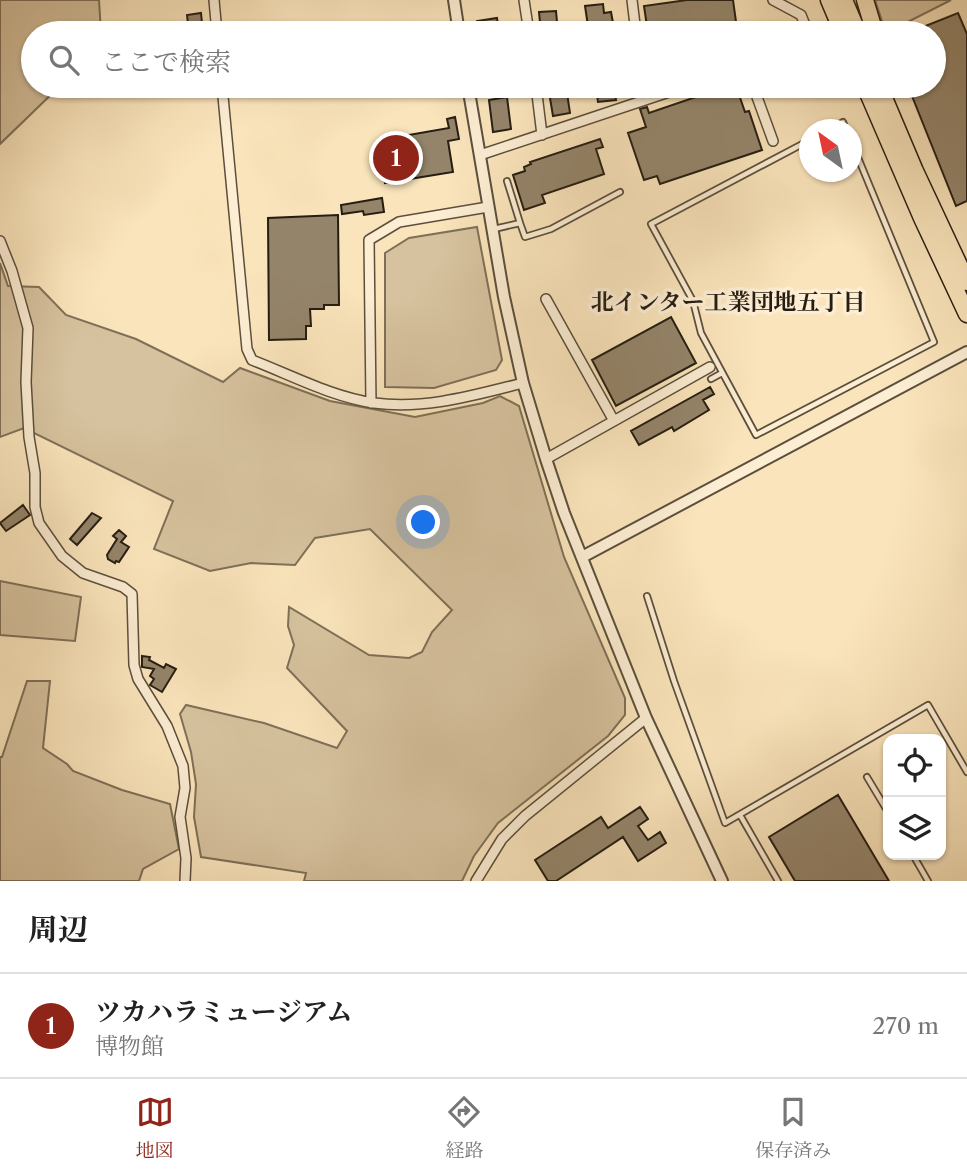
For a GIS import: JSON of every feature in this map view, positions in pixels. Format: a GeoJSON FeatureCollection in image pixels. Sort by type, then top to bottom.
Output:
{"type":"FeatureCollection","features":[{"type":"Feature","properties":{"kind":"highway"},"geometry":{"type":"LineString","coordinates":[[829,0],[838,21]]}},
{"type":"Feature","properties":{"kind":"highway"},"geometry":{"type":"LineString","coordinates":[[844,0],[853,21]]}},
{"type":"Feature","properties":{"kind":"highway"},"geometry":{"type":"LineString","coordinates":[[865,0],[871,21]]}},
{"type":"Feature","properties":{"kind":"highway"},"geometry":{"type":"LineString","coordinates":[[870,98],[967,314]]}},
{"type":"Feature","properties":{"kind":"highway"},"geometry":{"type":"LineString","coordinates":[[884,98],[915,172],[967,281]]}},
{"type":"Feature","properties":{"kind":"highway"},"geometry":{"type":"LineString","coordinates":[[896,98],[918,158],[947,222],[967,281]]}},
{"type":"Feature","properties":{"kind":"street"},"geometry":{"type":"LineString","coordinates":[[214,0],[217,21]]}},
{"type":"Feature","properties":{"kind":"street"},"geometry":{"type":"LineString","coordinates":[[454,0],[457,21]]}},
{"type":"Feature","properties":{"kind":"street"},"geometry":{"type":"LineString","coordinates":[[524,0],[527,21]]}},
{"type":"Feature","properties":{"kind":"street"},"geometry":{"type":"LineString","coordinates":[[632,0],[635,21]]}},
{"type":"Feature","properties":{"kind":"street"},"geometry":{"type":"LineString","coordinates":[[774,0],[801,15],[803,21]]}},
{"type":"Feature","properties":{"kind":"street"},"geometry":{"type":"LineString","coordinates":[[223,98],[247,349],[251,360],[343,396],[394,405],[435,403],[523,383]]}},
{"type":"Feature","properties":{"kind":"street"},"geometry":{"type":"LineString","coordinates":[[470,98],[504,298],[523,383],[546,459],[646,718],[722,881]]}},
{"type":"Feature","properties":{"kind":"street"},"geometry":{"type":"LineString","coordinates":[[537,98],[542,135]]}},
{"type":"Feature","properties":{"kind":"street"},"geometry":{"type":"LineString","coordinates":[[480,155],[650,98]]}},
{"type":"Feature","properties":{"kind":"street"},"geometry":{"type":"LineString","coordinates":[[758,98],[774,141]]}},
{"type":"Feature","properties":{"kind":"street"},"geometry":{"type":"LineString","coordinates":[[371,403],[369,240],[399,222],[488,207]]}},
{"type":"Feature","properties":{"kind":"street"},"geometry":{"type":"LineString","coordinates":[[0,241],[12,271],[28,328],[29,437],[35,473],[35,507],[39,523],[62,556],[83,573],[123,587],[132,594],[134,665],[138,680],[167,726],[183,766],[185,788],[180,817],[186,858],[185,881]]}},
{"type":"Feature","properties":{"kind":"street"},"geometry":{"type":"LineString","coordinates":[[546,299],[614,421]]}},
{"type":"Feature","properties":{"kind":"street"},"geometry":{"type":"LineString","coordinates":[[582,557],[967,352]]}},
{"type":"Feature","properties":{"kind":"street"},"geometry":{"type":"LineString","coordinates":[[546,459],[710,367]]}},
{"type":"Feature","properties":{"kind":"street"},"geometry":{"type":"LineString","coordinates":[[476,881],[502,839],[525,816],[646,718]]}},
{"type":"Feature","properties":{"kind":"lane"},"geometry":{"type":"LineString","coordinates":[[799,146],[651,224],[693,301],[701,333],[756,435],[934,342],[862,167]]}},
{"type":"Feature","properties":{"kind":"lane"},"geometry":{"type":"LineString","coordinates":[[507,181],[525,237],[551,229],[620,192]]}},
{"type":"Feature","properties":{"kind":"lane"},"geometry":{"type":"LineString","coordinates":[[493,229],[520,223]]}},
{"type":"Feature","properties":{"kind":"lane"},"geometry":{"type":"LineString","coordinates":[[711,379],[722,373]]}},
{"type":"Feature","properties":{"kind":"lane"},"geometry":{"type":"LineString","coordinates":[[647,596],[725,823],[928,705],[967,772]]}},
{"type":"Feature","properties":{"kind":"lane"},"geometry":{"type":"LineString","coordinates":[[867,776],[883,803]]}},
{"type":"Feature","properties":{"kind":"lane"},"geometry":{"type":"LineString","coordinates":[[740,815],[778,881]]}},
{"type":"Feature","properties":{"kind":"lane"},"geometry":{"type":"LineString","coordinates":[[916,860],[928,881]]}},
{"type":"Feature","properties":{"kind":"shaded area"},"geometry":{"type":"Polygon","coordinates":[[[0,0],[99,0],[100,21],[21,21],[21,98],[48,98],[0,144],[0,0]]]}},
{"type":"Feature","properties":{"kind":"shaded area"},"geometry":{"type":"Polygon","coordinates":[[[875,0],[951,0],[910,21],[882,21],[875,0]]]}},
{"type":"Feature","properties":{"kind":"shaded area"},"geometry":{"type":"Polygon","coordinates":[[[477,227],[502,360],[496,370],[434,388],[385,387],[385,253],[409,238],[477,227]]]}},
{"type":"Feature","properties":{"kind":"shaded area"},"geometry":{"type":"Polygon","coordinates":[[[0,263],[8,286],[39,287],[66,315],[136,339],[223,382],[240,368],[330,401],[415,417],[483,403],[500,396],[519,406],[564,557],[625,698],[625,715],[608,736],[498,823],[474,856],[462,881],[304,881],[306,873],[201,857],[194,817],[196,784],[191,752],[180,714],[186,705],[264,723],[337,748],[347,731],[287,668],[294,645],[288,626],[289,607],[369,655],[409,658],[422,652],[432,632],[452,610],[370,529],[315,538],[295,565],[251,563],[210,571],[154,549],[173,501],[24,428],[0,437],[0,263]]]}},
{"type":"Feature","properties":{"kind":"shaded area"},"geometry":{"type":"Polygon","coordinates":[[[0,581],[81,597],[75,641],[0,635],[0,581]]]}},
{"type":"Feature","properties":{"kind":"shaded area"},"geometry":{"type":"Polygon","coordinates":[[[27,681],[50,681],[43,748],[73,771],[122,790],[170,804],[179,849],[143,869],[139,881],[0,881],[0,757],[27,681]]]}},
{"type":"Feature","properties":{"kind":"building"},"geometry":{"type":"Polygon","coordinates":[[[687,0],[733,0],[736,21],[646,21],[644,6],[687,0]]]}},
{"type":"Feature","properties":{"kind":"building"},"geometry":{"type":"Polygon","coordinates":[[[603,4],[604,13],[611,12],[613,21],[587,21],[585,6],[603,4]]]}},
{"type":"Feature","properties":{"kind":"building"},"geometry":{"type":"Polygon","coordinates":[[[556,11],[557,21],[540,21],[539,12],[556,11]]]}},
{"type":"Feature","properties":{"kind":"building"},"geometry":{"type":"Polygon","coordinates":[[[201,13],[202,21],[188,21],[187,15],[201,13]]]}},
{"type":"Feature","properties":{"kind":"building"},"geometry":{"type":"Polygon","coordinates":[[[958,13],[967,34],[967,201],[956,206],[913,98],[946,98],[946,21],[938,21],[958,13]]]}},
{"type":"Feature","properties":{"kind":"building"},"geometry":{"type":"Polygon","coordinates":[[[507,98],[511,129],[493,132],[489,100],[507,98]]]}},
{"type":"Feature","properties":{"kind":"building"},"geometry":{"type":"Polygon","coordinates":[[[550,98],[568,98],[570,113],[553,116],[550,98]]]}},
{"type":"Feature","properties":{"kind":"building"},"geometry":{"type":"Polygon","coordinates":[[[598,98],[616,98],[616,100],[598,102],[598,98]]]}},
{"type":"Feature","properties":{"kind":"building"},"geometry":{"type":"Polygon","coordinates":[[[693,98],[740,98],[745,112],[749,111],[762,150],[660,184],[657,176],[644,180],[628,133],[646,127],[640,109],[647,107],[649,113],[693,98]]]}},
{"type":"Feature","properties":{"kind":"building"},"geometry":{"type":"Polygon","coordinates":[[[455,117],[459,139],[448,141],[453,172],[385,183],[378,144],[381,143],[380,140],[449,128],[447,119],[455,117]]]}},
{"type":"Feature","properties":{"kind":"building"},"geometry":{"type":"Polygon","coordinates":[[[600,139],[603,147],[596,149],[604,174],[542,195],[545,203],[524,210],[513,175],[525,171],[524,167],[531,164],[530,162],[600,139]]]}},
{"type":"Feature","properties":{"kind":"building"},"geometry":{"type":"Polygon","coordinates":[[[382,198],[384,212],[342,214],[341,205],[382,198]]]}},
{"type":"Feature","properties":{"kind":"building"},"geometry":{"type":"Polygon","coordinates":[[[338,215],[339,305],[310,309],[311,326],[306,326],[306,339],[269,340],[268,218],[338,215]]]}},
{"type":"Feature","properties":{"kind":"building"},"geometry":{"type":"Polygon","coordinates":[[[671,317],[696,363],[616,406],[592,360],[671,317]]]}},
{"type":"Feature","properties":{"kind":"building"},"geometry":{"type":"Polygon","coordinates":[[[710,387],[714,394],[703,400],[709,410],[674,431],[672,427],[639,445],[631,431],[710,387]]]}},
{"type":"Feature","properties":{"kind":"building"},"geometry":{"type":"Polygon","coordinates":[[[23,505],[30,515],[6,531],[0,523],[23,505]]]}},
{"type":"Feature","properties":{"kind":"building"},"geometry":{"type":"Polygon","coordinates":[[[92,513],[101,518],[77,545],[70,539],[92,513]]]}},
{"type":"Feature","properties":{"kind":"building"},"geometry":{"type":"Polygon","coordinates":[[[119,530],[126,536],[121,542],[129,547],[119,562],[115,563],[108,559],[107,555],[117,539],[113,536],[119,530]]]}},
{"type":"Feature","properties":{"kind":"building"},"geometry":{"type":"Polygon","coordinates":[[[142,656],[150,657],[149,660],[164,668],[166,664],[176,669],[162,692],[150,685],[154,679],[150,676],[154,669],[142,667],[142,656]]]}},
{"type":"Feature","properties":{"kind":"building"},"geometry":{"type":"Polygon","coordinates":[[[838,795],[889,881],[795,881],[769,837],[838,795]]]}},
{"type":"Feature","properties":{"kind":"building"},"geometry":{"type":"Polygon","coordinates":[[[640,807],[648,819],[638,826],[648,840],[660,832],[666,843],[638,861],[623,837],[556,881],[548,881],[535,860],[601,817],[608,828],[640,807]]]}},
{"type":"Feature","properties":{"kind":"place","name":"ツカハラミュージアム"},"geometry":{"type":"Point","coordinates":[396,158]}},
{"type":"Feature","properties":{"kind":"district","name":"北インター工業団地五丁目"},"geometry":{"type":"Point","coordinates":[728,302]}}]}
